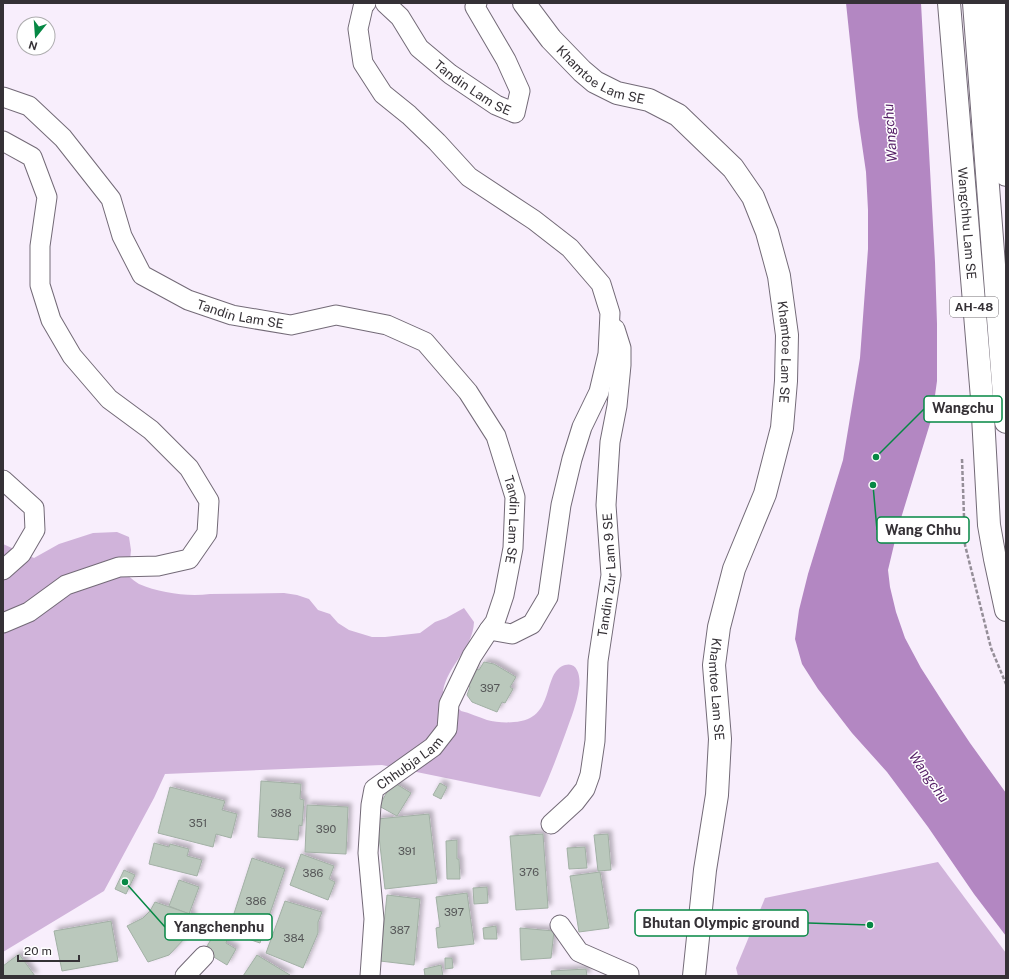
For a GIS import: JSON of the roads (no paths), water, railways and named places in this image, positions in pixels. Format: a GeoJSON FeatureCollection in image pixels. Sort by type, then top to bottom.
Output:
{"type":"FeatureCollection","features":[{"type":"Feature","properties":{"kind":"main road","name":"Khamtoe Lam SE"},"geometry":{"type":"LineString","coordinates":[[524,3],[551,39],[582,71],[595,82],[617,93],[649,100],[678,115],[733,168],[752,197],[767,232],[779,276],[787,335],[786,381],[782,428],[765,494],[734,569],[719,626],[714,666],[720,739],[717,795],[705,870],[694,976]]}},
{"type":"Feature","properties":{"kind":"main road","name":"Wangchhu Lam SE"},"geometry":{"type":"LineString","coordinates":[[949,3],[949,19],[981,390],[990,525],[994,559],[1006,610]]}},
{"type":"Feature","properties":{"kind":"main road","name":"Wangchhu Lam SE"},"geometry":{"type":"LineString","coordinates":[[974,3],[1006,422]]}},
{"type":"Feature","properties":{"kind":"main road"},"geometry":{"type":"LineString","coordinates":[[994,3],[1006,175]]}},
{"type":"Feature","properties":{"kind":"street"},"geometry":{"type":"LineString","coordinates":[[366,3],[364,3],[358,29],[363,62],[383,94],[409,115],[438,142],[469,177],[534,220],[570,248],[601,284],[610,313],[608,354],[600,392],[582,427],[572,459],[561,506],[548,597],[532,624],[512,634],[489,630]]}},
{"type":"Feature","properties":{"kind":"street","name":"Tandin Lam SE"},"geometry":{"type":"LineString","coordinates":[[385,3],[400,17],[419,48],[450,74],[496,105],[515,113],[520,91],[506,60],[475,7],[477,3]]}},
{"type":"Feature","properties":{"kind":"street","name":"Tandin Lam SE"},"geometry":{"type":"LineString","coordinates":[[3,97],[29,106],[63,138],[111,200],[122,236],[142,276],[188,300],[232,315],[291,325],[336,315],[386,325],[425,342],[468,392],[496,436],[515,497],[512,555],[504,595],[495,622],[489,630]]}},
{"type":"Feature","properties":{"kind":"street"},"geometry":{"type":"LineString","coordinates":[[3,140],[32,157],[47,197],[40,246],[40,285],[51,320],[61,338],[72,356],[109,399],[151,430],[189,468],[208,501],[207,533],[189,559],[158,566],[120,568],[66,585],[29,612],[3,623]]}},
{"type":"Feature","properties":{"kind":"street","name":"Tandin Zur Lam 9 SE"},"geometry":{"type":"LineString","coordinates":[[551,824],[576,802],[585,789],[590,776],[596,741],[598,661],[611,575],[606,505],[610,442],[617,406],[621,365],[621,348],[610,313]]}},
{"type":"Feature","properties":{"kind":"street"},"geometry":{"type":"LineString","coordinates":[[3,480],[34,508],[36,530],[21,554],[3,570]]}},
{"type":"Feature","properties":{"kind":"street","name":"Chhubja Lam"},"geometry":{"type":"LineString","coordinates":[[370,976],[374,919],[368,853],[371,805],[374,789],[433,747],[446,729],[449,704],[472,656],[489,630]]}},
{"type":"Feature","properties":{"kind":"street"},"geometry":{"type":"LineString","coordinates":[[560,925],[579,952],[629,974],[630,976]]}},
{"type":"Feature","properties":{"kind":"street"},"geometry":{"type":"LineString","coordinates":[[186,976],[204,956]]}},
{"type":"Feature","properties":{"kind":"water"},"geometry":{"type":"Polygon","coordinates":[[[846,3],[921,3],[935,262],[937,381],[932,417],[898,528],[888,570],[890,587],[896,612],[905,638],[921,668],[946,707],[1006,793],[1006,936],[974,894],[928,827],[887,772],[852,733],[818,689],[802,664],[795,639],[799,610],[808,574],[843,460],[860,358],[868,249],[868,210],[866,172],[858,117],[846,3]]]}},
{"type":"Feature","properties":{"kind":"place","name":"Wangchu"},"geometry":{"type":"Point","coordinates":[876,457]}},
{"type":"Feature","properties":{"kind":"place","name":"Wang Chhu"},"geometry":{"type":"Point","coordinates":[873,485]}},
{"type":"Feature","properties":{"kind":"place","name":"Yangchenphu"},"geometry":{"type":"Point","coordinates":[125,882]}},
{"type":"Feature","properties":{"kind":"place","name":"Bhutan Olympic ground"},"geometry":{"type":"Point","coordinates":[870,925]}}]}
